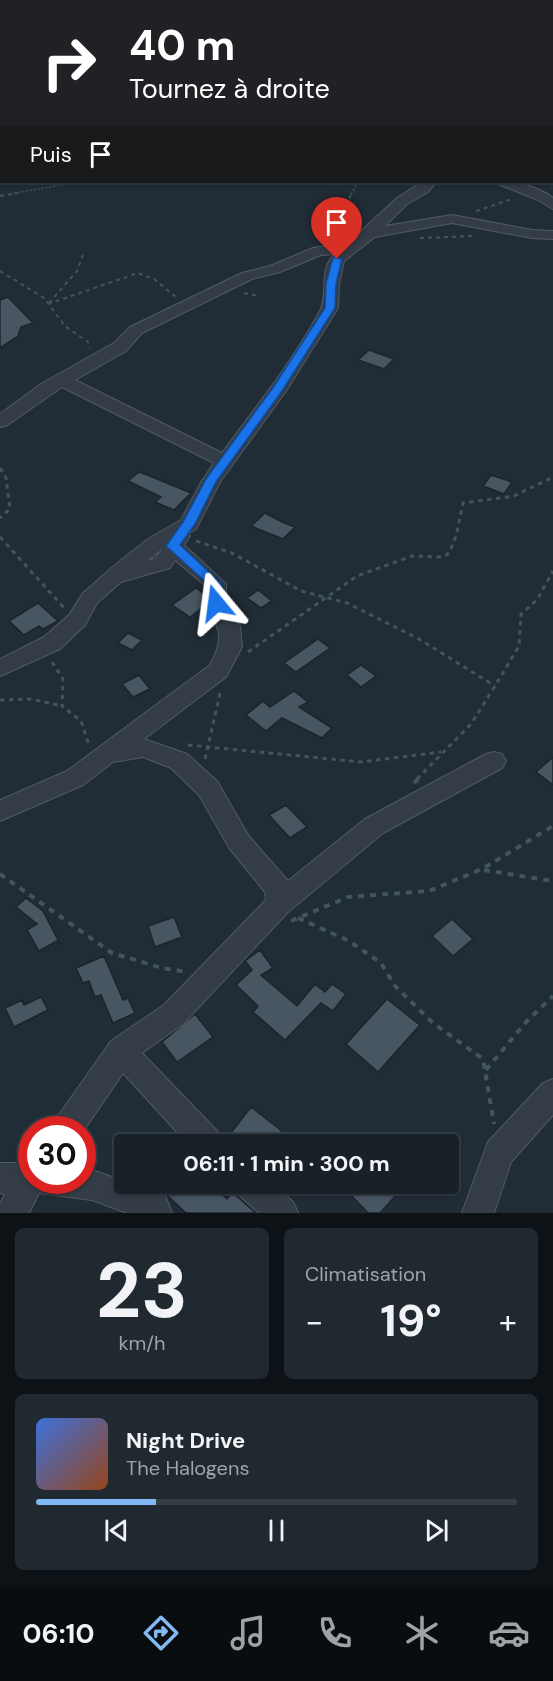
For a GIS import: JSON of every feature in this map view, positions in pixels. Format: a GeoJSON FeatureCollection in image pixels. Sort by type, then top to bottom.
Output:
{"type":"FeatureCollection","features":[{"type":"Feature","properties":{"kind":"street"},"geometry":{"type":"LineString","coordinates":[[113,578],[163,564],[224,461],[272,398],[330,308],[331,284],[337,259],[369,233],[402,201],[423,189],[428,183]]}},
{"type":"Feature","properties":{"kind":"street"},"geometry":{"type":"LineString","coordinates":[[503,183],[548,201]]}},
{"type":"Feature","properties":{"kind":"street"},"geometry":{"type":"LineString","coordinates":[[369,233],[452,219],[532,234],[553,235]]}},
{"type":"Feature","properties":{"kind":"street"},"geometry":{"type":"LineString","coordinates":[[0,422],[62,380],[120,347],[136,330],[247,276],[326,250],[352,247]]}},
{"type":"Feature","properties":{"kind":"street"},"geometry":{"type":"LineString","coordinates":[[62,380],[224,461]]}},
{"type":"Feature","properties":{"kind":"street"},"geometry":{"type":"LineString","coordinates":[[0,668],[52,643],[77,620],[90,598],[113,578],[155,544],[180,535]]}},
{"type":"Feature","properties":{"kind":"street"},"geometry":{"type":"LineString","coordinates":[[0,811],[75,778],[218,671],[231,647],[229,626],[216,603],[216,584],[180,535]]}},
{"type":"Feature","properties":{"kind":"street"},"geometry":{"type":"LineString","coordinates":[[99,759],[144,748],[179,761],[208,788],[239,842],[278,888],[288,915]]}},
{"type":"Feature","properties":{"kind":"street"},"geometry":{"type":"LineString","coordinates":[[77,1116],[121,1051],[174,1014],[246,941],[288,915],[374,826],[494,761]]}},
{"type":"Feature","properties":{"kind":"street"},"geometry":{"type":"LineString","coordinates":[[121,1051],[199,1134]]}},
{"type":"Feature","properties":{"kind":"street"},"geometry":{"type":"LineString","coordinates":[[478,1213],[499,1153],[553,1093]]}},
{"type":"Feature","properties":{"kind":"street"},"geometry":{"type":"LineString","coordinates":[[96,1186],[154,1207],[156,1213]]}},
{"type":"Feature","properties":{"kind":"street"},"geometry":{"type":"LineString","coordinates":[[12,1213],[20,1194]]}},
{"type":"Feature","properties":{"kind":"street"},"geometry":{"type":"LineString","coordinates":[[261,1194],[282,1213]]}},
{"type":"Feature","properties":{"kind":"path"},"geometry":{"type":"LineString","coordinates":[[0,196],[72,183]]}},
{"type":"Feature","properties":{"kind":"path"},"geometry":{"type":"LineString","coordinates":[[326,250],[342,237],[340,215],[357,183]]}},
{"type":"Feature","properties":{"kind":"path"},"geometry":{"type":"LineString","coordinates":[[452,219],[492,204],[548,201]]}},
{"type":"Feature","properties":{"kind":"path"},"geometry":{"type":"LineString","coordinates":[[414,238],[448,240],[480,235]]}},
{"type":"Feature","properties":{"kind":"path"},"geometry":{"type":"LineString","coordinates":[[48,304],[77,271],[83,255]]}},
{"type":"Feature","properties":{"kind":"path"},"geometry":{"type":"LineString","coordinates":[[0,271],[44,298],[66,326],[88,342],[95,361]]}},
{"type":"Feature","properties":{"kind":"path"},"geometry":{"type":"LineString","coordinates":[[48,304],[138,273],[154,279],[175,297],[199,299]]}},
{"type":"Feature","properties":{"kind":"path"},"geometry":{"type":"LineString","coordinates":[[0,468],[6,478],[10,509],[0,518]]}},
{"type":"Feature","properties":{"kind":"path"},"geometry":{"type":"LineString","coordinates":[[208,788],[200,773],[209,746],[221,691],[218,671],[357,576],[412,556],[443,557],[449,553],[456,537],[463,503],[514,496],[553,477]]}},
{"type":"Feature","properties":{"kind":"path"},"geometry":{"type":"LineString","coordinates":[[180,535],[232,553],[301,591],[347,603],[418,639],[495,686]]}},
{"type":"Feature","properties":{"kind":"path"},"geometry":{"type":"LineString","coordinates":[[0,537],[26,563],[49,595],[77,620]]}},
{"type":"Feature","properties":{"kind":"path"},"geometry":{"type":"LineString","coordinates":[[412,784],[471,724],[519,646],[521,614],[537,600],[553,571]]}},
{"type":"Feature","properties":{"kind":"path"},"geometry":{"type":"LineString","coordinates":[[52,643],[50,658],[63,679],[62,706]]}},
{"type":"Feature","properties":{"kind":"path"},"geometry":{"type":"LineString","coordinates":[[0,700],[32,699],[62,706],[77,714],[99,759]]}},
{"type":"Feature","properties":{"kind":"path"},"geometry":{"type":"LineString","coordinates":[[183,744],[361,762],[443,752]]}},
{"type":"Feature","properties":{"kind":"path"},"geometry":{"type":"LineString","coordinates":[[288,915],[348,897],[429,891],[482,869],[553,826]]}},
{"type":"Feature","properties":{"kind":"path"},"geometry":{"type":"LineString","coordinates":[[482,869],[553,881]]}},
{"type":"Feature","properties":{"kind":"path"},"geometry":{"type":"LineString","coordinates":[[0,874],[112,953],[162,968],[210,975]]}},
{"type":"Feature","properties":{"kind":"path"},"geometry":{"type":"LineString","coordinates":[[288,915],[349,941],[381,963],[395,986],[433,1023],[483,1059],[499,1153]]}},
{"type":"Feature","properties":{"kind":"path"},"geometry":{"type":"LineString","coordinates":[[486,1070],[526,1022],[553,996]]}},
{"type":"Feature","properties":{"kind":"building"},"geometry":{"type":"Polygon","coordinates":[[[8,297],[33,323],[21,327],[18,336],[0,348],[0,300],[8,297]]]}},
{"type":"Feature","properties":{"kind":"building"},"geometry":{"type":"Polygon","coordinates":[[[369,350],[394,359],[384,369],[358,360],[369,350]]]}},
{"type":"Feature","properties":{"kind":"building"},"geometry":{"type":"Polygon","coordinates":[[[139,472],[191,493],[174,510],[155,502],[161,497],[128,481],[139,472]]]}},
{"type":"Feature","properties":{"kind":"building"},"geometry":{"type":"Polygon","coordinates":[[[491,475],[512,482],[504,494],[483,486],[491,475]]]}},
{"type":"Feature","properties":{"kind":"building"},"geometry":{"type":"Polygon","coordinates":[[[265,513],[295,527],[283,539],[251,526],[265,513]]]}},
{"type":"Feature","properties":{"kind":"building"},"geometry":{"type":"Polygon","coordinates":[[[196,588],[204,594],[206,605],[190,617],[172,605],[196,588]]]}},
{"type":"Feature","properties":{"kind":"building"},"geometry":{"type":"Polygon","coordinates":[[[258,590],[272,601],[261,608],[247,598],[258,590]]]}},
{"type":"Feature","properties":{"kind":"building"},"geometry":{"type":"Polygon","coordinates":[[[38,603],[58,621],[43,629],[39,626],[24,635],[9,621],[38,603]]]}},
{"type":"Feature","properties":{"kind":"building"},"geometry":{"type":"Polygon","coordinates":[[[128,633],[142,640],[132,650],[118,643],[128,633]]]}},
{"type":"Feature","properties":{"kind":"building"},"geometry":{"type":"Polygon","coordinates":[[[318,639],[330,648],[296,672],[284,663],[318,639]]]}},
{"type":"Feature","properties":{"kind":"building"},"geometry":{"type":"Polygon","coordinates":[[[361,665],[376,676],[361,687],[347,675],[361,665]]]}},
{"type":"Feature","properties":{"kind":"building"},"geometry":{"type":"Polygon","coordinates":[[[139,675],[150,689],[133,697],[122,684],[139,675]]]}},
{"type":"Feature","properties":{"kind":"building"},"geometry":{"type":"Polygon","coordinates":[[[294,691],[308,702],[299,707],[332,728],[322,738],[282,718],[266,731],[246,715],[263,701],[270,707],[294,691]]]}},
{"type":"Feature","properties":{"kind":"building"},"geometry":{"type":"Polygon","coordinates":[[[553,757],[553,785],[536,772],[553,757]]]}},
{"type":"Feature","properties":{"kind":"building"},"geometry":{"type":"Polygon","coordinates":[[[286,805],[307,827],[290,838],[269,815],[286,805]]]}},
{"type":"Feature","properties":{"kind":"building"},"geometry":{"type":"Polygon","coordinates":[[[26,898],[43,911],[60,944],[57,941],[39,951],[27,930],[37,924],[16,907],[26,898]]]}},
{"type":"Feature","properties":{"kind":"building"},"geometry":{"type":"Polygon","coordinates":[[[174,917],[182,937],[155,947],[148,926],[174,917]]]}},
{"type":"Feature","properties":{"kind":"building"},"geometry":{"type":"Polygon","coordinates":[[[452,919],[473,939],[453,956],[432,936],[452,919]]]}},
{"type":"Feature","properties":{"kind":"building"},"geometry":{"type":"Polygon","coordinates":[[[260,950],[273,968],[261,975],[297,1006],[315,984],[325,992],[332,984],[346,994],[333,1011],[321,1003],[285,1040],[253,1012],[258,1006],[236,985],[252,970],[245,961],[260,950]]]}},
{"type":"Feature","properties":{"kind":"building"},"geometry":{"type":"Polygon","coordinates":[[[104,956],[123,1000],[128,998],[135,1013],[113,1023],[101,995],[95,997],[89,981],[83,983],[76,968],[104,956]]]}},
{"type":"Feature","properties":{"kind":"building"},"geometry":{"type":"Polygon","coordinates":[[[41,997],[48,1010],[14,1027],[5,1008],[22,1000],[24,1005],[41,997]]]}},
{"type":"Feature","properties":{"kind":"building"},"geometry":{"type":"Polygon","coordinates":[[[387,999],[420,1025],[378,1072],[346,1044],[387,999]]]}},
{"type":"Feature","properties":{"kind":"building"},"geometry":{"type":"Polygon","coordinates":[[[195,1014],[213,1037],[177,1062],[162,1042],[195,1014]]]}},
{"type":"Feature","properties":{"kind":"building"},"geometry":{"type":"Polygon","coordinates":[[[251,1107],[282,1131],[280,1134],[230,1134],[251,1107]]]}},
{"type":"Feature","properties":{"kind":"building"},"geometry":{"type":"Polygon","coordinates":[[[170,1194],[221,1194],[227,1199],[231,1194],[234,1194],[256,1213],[186,1213],[168,1196],[170,1194]]]}},
{"type":"Feature","properties":{"kind":"building"},"geometry":{"type":"Polygon","coordinates":[[[350,1194],[397,1194],[380,1213],[368,1213],[350,1194]]]}},
{"type":"Feature","properties":{"kind":"route"},"geometry":{"type":"LineString","coordinates":[[216,603],[216,584],[172,546],[189,524],[211,481],[277,391],[330,308],[333,269],[337,259]]}}]}
